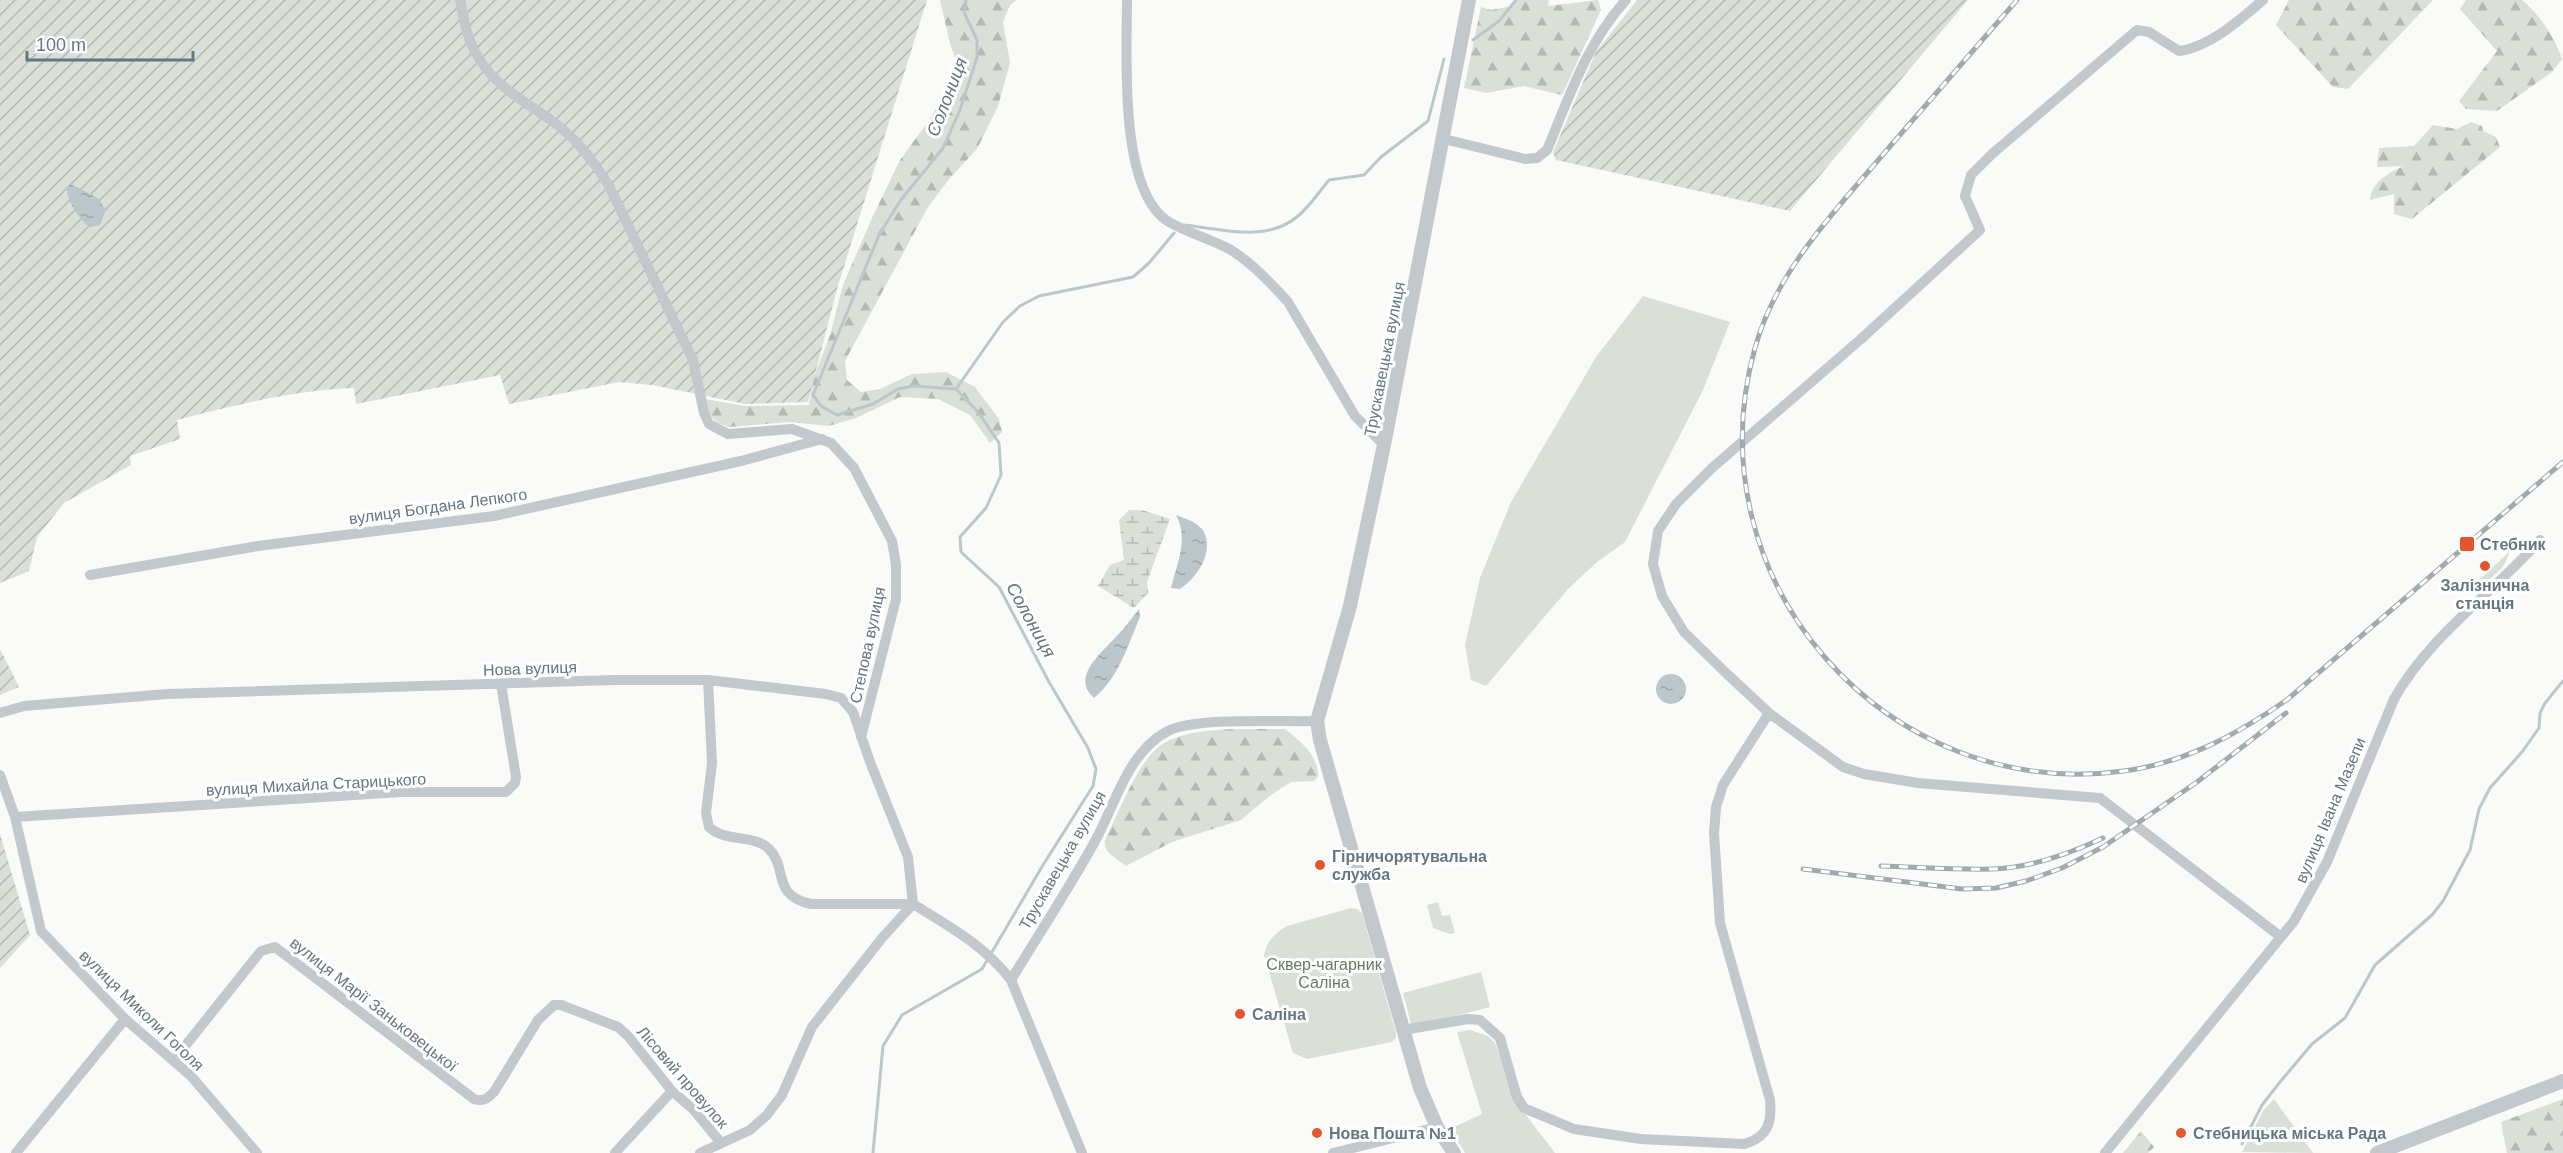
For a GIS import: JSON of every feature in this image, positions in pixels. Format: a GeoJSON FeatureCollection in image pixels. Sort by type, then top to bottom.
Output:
{"type":"FeatureCollection","features":[{"type":"Feature","properties":{"kind":"street"},"geometry":{"type":"LineString","coordinates":[[460,0],[472,46],[487,69],[513,97],[552,121],[573,140],[593,160],[609,186],[693,360],[704,413],[709,424],[728,434],[792,429],[823,439]]}},
{"type":"Feature","properties":{"kind":"street"},"geometry":{"type":"LineString","coordinates":[[1127,0],[1127,115],[1136,162],[1146,197],[1166,220],[1232,251],[1275,288],[1288,302],[1355,416],[1384,445]]}},
{"type":"Feature","properties":{"kind":"street","name":"Трускавецька вулиця"},"geometry":{"type":"LineString","coordinates":[[1454,1153],[1437,1127],[1420,1088],[1320,741],[1317,721],[1350,606],[1384,445],[1469,0]]}},
{"type":"Feature","properties":{"kind":"street"},"geometry":{"type":"LineString","coordinates":[[1444,138],[1525,159],[1537,158],[1547,150],[1586,56],[1614,13],[1626,0]]}},
{"type":"Feature","properties":{"kind":"street"},"geometry":{"type":"LineString","coordinates":[[2263,0],[2243,17],[2190,50],[2179,51],[2149,32],[2137,30],[1992,154],[1971,175],[1965,196],[1980,230],[1861,339],[1712,468],[1676,504],[1659,531],[1653,564],[1662,596],[1684,632],[1769,713],[1843,767],[1864,774],[1942,785],[2100,798],[2281,937]]}},
{"type":"Feature","properties":{"kind":"street","name":"вулиця Богдана Лепкого"},"geometry":{"type":"LineString","coordinates":[[90,575],[258,546],[494,516],[741,461],[823,439]]}},
{"type":"Feature","properties":{"kind":"street","name":"Степова вулиця"},"geometry":{"type":"LineString","coordinates":[[823,439],[839,450],[854,468],[892,541],[896,565],[896,599],[861,737]]}},
{"type":"Feature","properties":{"kind":"street","name":"вулиця Івана Мазепи"},"geometry":{"type":"LineString","coordinates":[[2105,1153],[2294,921],[2327,862],[2403,682],[2434,644],[2540,540]]}},
{"type":"Feature","properties":{"kind":"street"},"geometry":{"type":"LineString","coordinates":[[708,680],[712,743],[706,813],[709,827],[724,837],[767,846],[777,859],[780,880],[788,892],[801,902],[811,904],[913,904],[970,940],[998,962],[1011,980],[1082,1153]]}},
{"type":"Feature","properties":{"kind":"street","name":"Нова вулиця"},"geometry":{"type":"LineString","coordinates":[[0,712],[24,706],[167,694],[501,684],[708,680],[826,694],[841,698],[853,712],[908,856],[913,904]]}},
{"type":"Feature","properties":{"kind":"street","name":"вулиця Михайла Старицького"},"geometry":{"type":"LineString","coordinates":[[15,817],[402,792],[506,792],[515,783],[516,777],[501,684]]}},
{"type":"Feature","properties":{"kind":"street"},"geometry":{"type":"LineString","coordinates":[[1403,1030],[1468,1019],[1480,1020],[1500,1038],[1517,1097],[1524,1108],[1574,1129],[1641,1139],[1744,1144],[1752,1142],[1766,1132],[1771,1121],[1770,1100],[1720,923],[1714,833],[1716,807],[1723,784],[1769,713]]}},
{"type":"Feature","properties":{"kind":"street","name":"Трускавецька вулиця"},"geometry":{"type":"LineString","coordinates":[[1011,980],[1094,843],[1132,767],[1155,740],[1180,727],[1212,723],[1317,721]]}},
{"type":"Feature","properties":{"kind":"street","name":"вулиця Миколи Гоголя"},"geometry":{"type":"LineString","coordinates":[[0,775],[15,817],[41,931],[125,1019],[191,1076],[257,1153]]}},
{"type":"Feature","properties":{"kind":"street"},"geometry":{"type":"LineString","coordinates":[[700,1153],[750,1130],[767,1115],[782,1095],[812,1027],[882,938],[913,904]]}},
{"type":"Feature","properties":{"kind":"street","name":"вулиця Марії Заньковецької"},"geometry":{"type":"LineString","coordinates":[[174,1060],[261,951],[275,946],[474,1099],[480,1101],[488,1099],[494,1092]]}},
{"type":"Feature","properties":{"kind":"street","name":"Лісовий провулок"},"geometry":{"type":"LineString","coordinates":[[494,1092],[538,1020],[554,1005],[561,1005],[618,1027],[628,1036],[672,1091],[694,1110],[721,1143]]}},
{"type":"Feature","properties":{"kind":"street"},"geometry":{"type":"LineString","coordinates":[[16,1153],[125,1019]]}},
{"type":"Feature","properties":{"kind":"street"},"geometry":{"type":"LineString","coordinates":[[2377,1153],[2563,1082]]}},
{"type":"Feature","properties":{"kind":"street"},"geometry":{"type":"LineString","coordinates":[[615,1153],[672,1091]]}},
{"type":"Feature","properties":{"kind":"street"},"geometry":{"type":"LineString","coordinates":[[1333,1153],[1437,1127]]}},
{"type":"Feature","properties":{"kind":"green space"},"geometry":{"type":"Polygon","coordinates":[[[0,0],[927,0],[837,289],[808,402],[745,404],[652,385],[619,382],[509,404],[500,375],[356,404],[354,388],[287,395],[242,404],[177,420],[180,439],[130,456],[131,465],[64,503],[37,537],[29,571],[0,583],[0,0]]]}},
{"type":"Feature","properties":{"kind":"green space"},"geometry":{"type":"Polygon","coordinates":[[[940,0],[1017,0],[1010,5],[1003,22],[1010,63],[998,106],[977,149],[950,178],[928,207],[845,361],[847,380],[861,392],[880,389],[912,374],[946,372],[975,387],[999,419],[1002,432],[990,443],[970,415],[938,399],[900,397],[856,418],[829,426],[790,422],[729,427],[714,420],[705,399],[745,406],[809,405],[813,380],[830,335],[843,285],[872,218],[900,160],[930,119],[958,67],[940,0]]]}},
{"type":"Feature","properties":{"kind":"green space"},"geometry":{"type":"Polygon","coordinates":[[[1516,0],[1549,0],[1548,6],[1598,0],[1601,10],[1562,95],[1524,86],[1486,93],[1464,88],[1481,7],[1491,10],[1512,6],[1516,0]]]}},
{"type":"Feature","properties":{"kind":"green space"},"geometry":{"type":"Polygon","coordinates":[[[1637,0],[1968,0],[1790,211],[1556,160],[1553,152],[1596,52],[1637,0]]]}},
{"type":"Feature","properties":{"kind":"green space"},"geometry":{"type":"Polygon","coordinates":[[[2289,0],[2433,0],[2348,89],[2333,87],[2276,25],[2289,0]]]}},
{"type":"Feature","properties":{"kind":"green space"},"geometry":{"type":"Polygon","coordinates":[[[2466,0],[2522,0],[2546,27],[2562,59],[2552,72],[2497,111],[2466,109],[2459,101],[2497,51],[2460,9],[2466,0]]]}},
{"type":"Feature","properties":{"kind":"green space"},"geometry":{"type":"Polygon","coordinates":[[[2471,122],[2482,126],[2483,131],[2496,137],[2500,147],[2412,219],[2394,214],[2394,194],[2370,200],[2377,183],[2403,166],[2377,167],[2379,148],[2414,146],[2433,125],[2457,129],[2471,122]]]}},
{"type":"Feature","properties":{"kind":"green space"},"geometry":{"type":"Polygon","coordinates":[[[1643,296],[1730,322],[1703,390],[1625,542],[1597,562],[1568,589],[1486,686],[1471,680],[1465,645],[1480,578],[1511,502],[1596,357],[1643,296]]]}},
{"type":"Feature","properties":{"kind":"green space"},"geometry":{"type":"Polygon","coordinates":[[[1129,510],[1142,510],[1170,519],[1147,582],[1148,593],[1134,608],[1098,586],[1110,565],[1124,560],[1119,520],[1129,510]]]}},
{"type":"Feature","properties":{"kind":"green space"},"geometry":{"type":"Polygon","coordinates":[[[2509,552],[2500,570],[2488,580],[2469,586],[2487,573],[2509,552]]]}},
{"type":"Feature","properties":{"kind":"green space"},"geometry":{"type":"Polygon","coordinates":[[[0,649],[19,687],[0,695],[0,649]]]}},
{"type":"Feature","properties":{"kind":"green space"},"geometry":{"type":"Polygon","coordinates":[[[1285,729],[1303,744],[1316,762],[1318,777],[1314,781],[1291,782],[1241,820],[1172,842],[1126,866],[1108,852],[1105,840],[1132,783],[1153,752],[1165,743],[1197,732],[1285,729]]]}},
{"type":"Feature","properties":{"kind":"green space"},"geometry":{"type":"Polygon","coordinates":[[[0,834],[30,935],[0,968],[0,834]]]}},
{"type":"Feature","properties":{"kind":"green space"},"geometry":{"type":"Polygon","coordinates":[[[1438,902],[1442,916],[1450,915],[1455,933],[1450,934],[1433,928],[1427,905],[1438,902]]]}},
{"type":"Feature","properties":{"kind":"green space","name":"Сквер-чагарник Саліна"},"geometry":{"type":"Polygon","coordinates":[[[1351,908],[1362,913],[1396,1038],[1392,1042],[1307,1059],[1293,1053],[1264,955],[1265,950],[1272,938],[1287,926],[1351,908]]]}},
{"type":"Feature","properties":{"kind":"green space"},"geometry":{"type":"Polygon","coordinates":[[[1481,972],[1490,1007],[1412,1028],[1403,993],[1481,972]]]}},
{"type":"Feature","properties":{"kind":"green space"},"geometry":{"type":"Polygon","coordinates":[[[1470,1030],[1488,1036],[1495,1043],[1522,1110],[1555,1153],[1465,1153],[1450,1129],[1482,1114],[1457,1032],[1470,1030]]]}},
{"type":"Feature","properties":{"kind":"green space"},"geometry":{"type":"Polygon","coordinates":[[[2274,1099],[2313,1153],[2242,1152],[2263,1111],[2274,1099]]]}},
{"type":"Feature","properties":{"kind":"green space"},"geometry":{"type":"Polygon","coordinates":[[[2563,1099],[2563,1153],[2507,1153],[2501,1122],[2563,1099]]]}},
{"type":"Feature","properties":{"kind":"green space"},"geometry":{"type":"Polygon","coordinates":[[[2141,1131],[2154,1147],[2148,1153],[2123,1153],[2141,1131]]]}},
{"type":"Feature","properties":{"kind":"water"},"geometry":{"type":"Polygon","coordinates":[[[71,184],[98,198],[106,210],[100,225],[90,227],[78,215],[67,193],[67,188],[71,184]]]}},
{"type":"Feature","properties":{"kind":"water"},"geometry":{"type":"Polygon","coordinates":[[[1176,515],[1192,521],[1204,532],[1207,540],[1202,564],[1180,589],[1171,588],[1182,542],[1180,524],[1176,515]]]}},
{"type":"Feature","properties":{"kind":"water"},"geometry":{"type":"Polygon","coordinates":[[[1139,609],[1140,617],[1122,661],[1110,681],[1094,698],[1085,682],[1090,667],[1139,609]]]}},
{"type":"Feature","properties":{"kind":"water"},"geometry":{"type":"Polygon","coordinates":[[[1671,674],[1682,678],[1686,689],[1682,700],[1671,704],[1660,700],[1656,689],[1660,678],[1671,674]]]}},
{"type":"Feature","properties":{"kind":"waterway","name":"Солониця"},"geometry":{"type":"LineString","coordinates":[[873,1153],[883,1046],[902,1015],[982,969],[1093,786],[1096,769],[1088,748],[1049,682],[999,587],[961,552],[960,537],[986,508],[1001,475],[999,443],[978,412],[956,389],[913,386],[898,389],[873,404],[837,415],[821,406],[813,395],[879,235],[900,201],[943,148],[960,110],[977,57],[977,40],[964,12],[966,0]]}},
{"type":"Feature","properties":{"kind":"waterway"},"geometry":{"type":"LineString","coordinates":[[1473,40],[1499,21],[1516,0]]}},
{"type":"Feature","properties":{"kind":"waterway"},"geometry":{"type":"LineString","coordinates":[[1184,225],[1244,232],[1272,229],[1298,216],[1329,180],[1364,175],[1381,157],[1428,121],[1444,59]]}},
{"type":"Feature","properties":{"kind":"waterway"},"geometry":{"type":"LineString","coordinates":[[956,389],[1003,322],[1020,306],[1039,296],[1133,277],[1149,263],[1174,233]]}},
{"type":"Feature","properties":{"kind":"waterway"},"geometry":{"type":"LineString","coordinates":[[2242,1144],[2262,1105],[2280,1082],[2312,1044],[2345,1018],[2375,965],[2432,915],[2443,901],[2470,850],[2479,809],[2490,788],[2522,752],[2539,728],[2540,713],[2545,703],[2563,681]]}},
{"type":"Feature","properties":{"kind":"railway"},"geometry":{"type":"LineString","coordinates":[[2017,0],[1809,243],[1777,293],[1755,348],[1742,434],[1752,516],[1780,592],[1826,658],[1886,712],[1957,751],[2037,772],[2124,771],[2147,767],[2190,754],[2250,724],[2288,699],[2563,462]]}},
{"type":"Feature","properties":{"kind":"railway"},"geometry":{"type":"LineString","coordinates":[[1803,869],[1962,889],[1996,888],[2026,881],[2062,868],[2103,847],[2197,782],[2286,713]]}},
{"type":"Feature","properties":{"kind":"railway"},"geometry":{"type":"LineString","coordinates":[[1881,866],[2006,868],[2049,859],[2103,838]]}},
{"type":"Feature","properties":{"kind":"place","name":"Стебник"},"geometry":{"type":"Point","coordinates":[2467,544]}},
{"type":"Feature","properties":{"kind":"place","name":"Залізнична станція"},"geometry":{"type":"Point","coordinates":[2485,566]}},
{"type":"Feature","properties":{"kind":"place","name":"Гірничорятувальна служба"},"geometry":{"type":"Point","coordinates":[1320,865]}},
{"type":"Feature","properties":{"kind":"place","name":"Саліна"},"geometry":{"type":"Point","coordinates":[1240,1014]}},
{"type":"Feature","properties":{"kind":"place","name":"Нова Пошта №1"},"geometry":{"type":"Point","coordinates":[1317,1133]}},
{"type":"Feature","properties":{"kind":"place","name":"Стебницька міська Рада"},"geometry":{"type":"Point","coordinates":[2181,1133]}}]}
